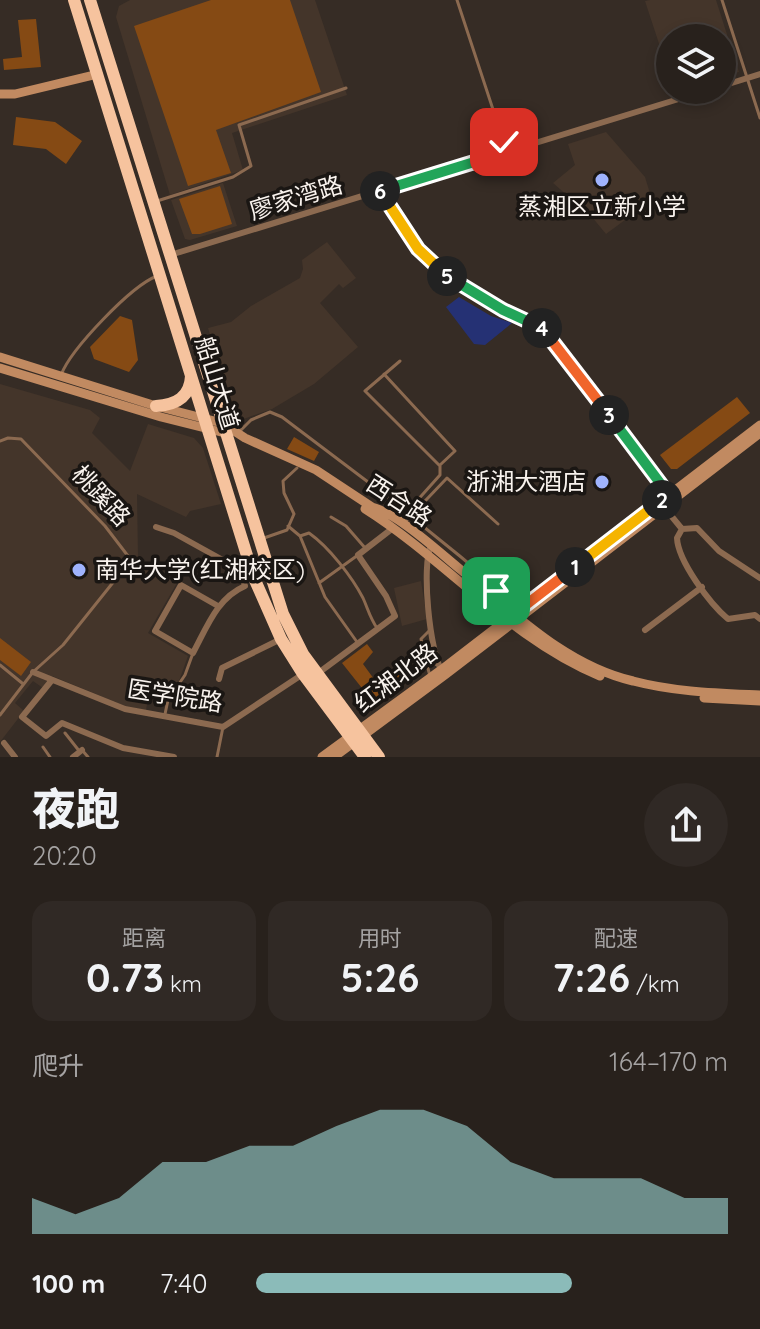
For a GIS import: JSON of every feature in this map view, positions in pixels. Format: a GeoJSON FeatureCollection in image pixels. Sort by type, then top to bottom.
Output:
{"type":"FeatureCollection","features":[{"type":"Feature","properties":{"kind":"highway","name":"船山大道"},"geometry":{"type":"LineString","coordinates":[[74,0],[220,465],[246,572],[303,674],[357,737],[379,757]]}},
{"type":"Feature","properties":{"kind":"highway","name":"船山大道"},"geometry":{"type":"LineString","coordinates":[[93,1],[283,614],[291,633],[357,737],[365,757]]}},
{"type":"Feature","properties":{"kind":"highway"},"geometry":{"type":"LineString","coordinates":[[159,411],[181,399],[189,388],[191,373]]}},
{"type":"Feature","properties":{"kind":"main road"},"geometry":{"type":"LineString","coordinates":[[0,94],[15,94],[98,74]]}},
{"type":"Feature","properties":{"kind":"main road","name":"西合路"},"geometry":{"type":"LineString","coordinates":[[0,357],[61,375],[159,411]]}},
{"type":"Feature","properties":{"kind":"main road","name":"西合路"},"geometry":{"type":"LineString","coordinates":[[0,368],[228,429],[316,470],[496,599],[513,619],[573,657],[630,681],[688,691],[760,695]]}},
{"type":"Feature","properties":{"kind":"main road"},"geometry":{"type":"LineString","coordinates":[[159,411],[200,432],[220,465]]}},
{"type":"Feature","properties":{"kind":"main road","name":"红湘北路"},"geometry":{"type":"LineString","coordinates":[[513,619],[760,425]]}},
{"type":"Feature","properties":{"kind":"main road","name":"西合路"},"geometry":{"type":"LineString","coordinates":[[228,429],[398,528]]}},
{"type":"Feature","properties":{"kind":"main road","name":"红湘北路"},"geometry":{"type":"LineString","coordinates":[[334,757],[441,670],[760,433]]}},
{"type":"Feature","properties":{"kind":"main road","name":"西合路"},"geometry":{"type":"LineString","coordinates":[[429,549],[570,663],[629,686],[688,697],[760,701]]}},
{"type":"Feature","properties":{"kind":"main road","name":"红湘北路"},"geometry":{"type":"LineString","coordinates":[[322,757],[357,737],[441,670]]}},
{"type":"Feature","properties":{"kind":"street"},"geometry":{"type":"LineString","coordinates":[[736,82],[760,74]]}},
{"type":"Feature","properties":{"kind":"street","name":"廖家湾路"},"geometry":{"type":"LineString","coordinates":[[170,255],[663,104]]}},
{"type":"Feature","properties":{"kind":"street"},"geometry":{"type":"LineString","coordinates":[[379,191],[418,249],[439,270],[503,310],[541,326],[669,495]]}},
{"type":"Feature","properties":{"kind":"street"},"geometry":{"type":"LineString","coordinates":[[664,507],[682,529]]}},
{"type":"Feature","properties":{"kind":"street"},"geometry":{"type":"LineString","coordinates":[[156,527],[174,533],[246,572],[245,586],[233,591],[218,606],[193,653],[155,631],[181,585],[218,606]]}},
{"type":"Feature","properties":{"kind":"street"},"geometry":{"type":"LineString","coordinates":[[317,674],[395,616],[386,596],[358,555],[398,528]]}},
{"type":"Feature","properties":{"kind":"street"},"geometry":{"type":"LineString","coordinates":[[682,529],[697,528],[719,551],[759,579]]}},
{"type":"Feature","properties":{"kind":"street"},"geometry":{"type":"LineString","coordinates":[[682,529],[677,538],[680,555],[719,611],[728,619],[758,615]]}},
{"type":"Feature","properties":{"kind":"street"},"geometry":{"type":"LineString","coordinates":[[429,549],[432,629],[441,670]]}},
{"type":"Feature","properties":{"kind":"street"},"geometry":{"type":"LineString","coordinates":[[645,630],[702,587]]}},
{"type":"Feature","properties":{"kind":"street"},"geometry":{"type":"LineString","coordinates":[[219,679],[222,668],[281,639]]}},
{"type":"Feature","properties":{"kind":"street","name":"医学院路"},"geometry":{"type":"LineString","coordinates":[[33,672],[125,709],[223,727],[303,674]]}},
{"type":"Feature","properties":{"kind":"street"},"geometry":{"type":"LineString","coordinates":[[52,680],[22,717],[46,736],[62,723],[123,748],[174,757]]}},
{"type":"Feature","properties":{"kind":"street"},"geometry":{"type":"LineString","coordinates":[[4,743],[15,757]]}},
{"type":"Feature","properties":{"kind":"lane"},"geometry":{"type":"LineString","coordinates":[[457,0],[507,152]]}},
{"type":"Feature","properties":{"kind":"lane"},"geometry":{"type":"LineString","coordinates":[[722,0],[760,118]]}},
{"type":"Feature","properties":{"kind":"lane"},"geometry":{"type":"LineString","coordinates":[[154,202],[233,177],[251,166],[239,125],[346,88]]}},
{"type":"Feature","properties":{"kind":"lane"},"geometry":{"type":"LineString","coordinates":[[61,375],[74,351],[137,287],[160,275]]}},
{"type":"Feature","properties":{"kind":"lane"},"geometry":{"type":"LineString","coordinates":[[398,528],[406,513],[440,475],[440,466],[365,391],[400,361]]}},
{"type":"Feature","properties":{"kind":"lane"},"geometry":{"type":"LineString","coordinates":[[384,374],[455,451],[440,466]]}},
{"type":"Feature","properties":{"kind":"lane"},"geometry":{"type":"LineString","coordinates":[[228,429],[270,412],[282,417],[411,516],[493,584],[496,599]]}},
{"type":"Feature","properties":{"kind":"lane","name":"桃蹊路"},"geometry":{"type":"LineString","coordinates":[[0,441],[21,439],[105,526],[128,556],[127,565],[63,645],[33,672]]}},
{"type":"Feature","properties":{"kind":"lane"},"geometry":{"type":"LineString","coordinates":[[260,540],[287,530],[294,514],[284,493],[283,481],[297,468]]}},
{"type":"Feature","properties":{"kind":"lane"},"geometry":{"type":"LineString","coordinates":[[398,528],[447,478],[498,524]]}},
{"type":"Feature","properties":{"kind":"lane"},"geometry":{"type":"LineString","coordinates":[[331,517],[346,526],[366,549]]}},
{"type":"Feature","properties":{"kind":"lane"},"geometry":{"type":"LineString","coordinates":[[288,526],[300,536],[319,584],[358,643]]}},
{"type":"Feature","properties":{"kind":"lane"},"geometry":{"type":"LineString","coordinates":[[300,536],[309,533],[324,544],[363,599],[368,614],[378,628]]}},
{"type":"Feature","properties":{"kind":"lane"},"geometry":{"type":"LineString","coordinates":[[319,584],[358,555]]}},
{"type":"Feature","properties":{"kind":"lane"},"geometry":{"type":"LineString","coordinates":[[431,678],[421,639],[432,629]]}},
{"type":"Feature","properties":{"kind":"lane"},"geometry":{"type":"LineString","coordinates":[[164,716],[168,700],[185,675],[193,653]]}},
{"type":"Feature","properties":{"kind":"lane"},"geometry":{"type":"LineString","coordinates":[[426,661],[441,670]]}},
{"type":"Feature","properties":{"kind":"lane"},"geometry":{"type":"LineString","coordinates":[[0,665],[23,684]]}},
{"type":"Feature","properties":{"kind":"lane"},"geometry":{"type":"LineString","coordinates":[[0,715],[33,672]]}},
{"type":"Feature","properties":{"kind":"lane"},"geometry":{"type":"LineString","coordinates":[[217,757],[223,727]]}},
{"type":"Feature","properties":{"kind":"lane"},"geometry":{"type":"LineString","coordinates":[[65,733],[78,753],[88,757]]}},
{"type":"Feature","properties":{"kind":"lane"},"geometry":{"type":"LineString","coordinates":[[43,747],[50,757]]}},
{"type":"Feature","properties":{"kind":"shaded area"},"geometry":{"type":"Polygon","coordinates":[[[130,0],[315,0],[347,95],[232,133],[243,170],[170,195],[116,17],[119,6],[130,0]]]}},
{"type":"Feature","properties":{"kind":"shaded area"},"geometry":{"type":"Polygon","coordinates":[[[716,0],[724,24],[656,24],[656,34],[645,1],[716,0]]]}},
{"type":"Feature","properties":{"kind":"shaded area","name":"蒸湘区立新小学"},"geometry":{"type":"Polygon","coordinates":[[[606,132],[645,177],[652,200],[606,234],[592,217],[553,183],[575,165],[568,144],[606,132]]]}},
{"type":"Feature","properties":{"kind":"shaded area"},"geometry":{"type":"Polygon","coordinates":[[[223,183],[237,226],[185,239],[171,200],[223,183]]]}},
{"type":"Feature","properties":{"kind":"shaded area"},"geometry":{"type":"Polygon","coordinates":[[[327,242],[356,278],[343,288],[339,284],[320,303],[358,347],[314,384],[272,409],[235,422],[208,328],[231,322],[251,306],[300,278],[302,260],[327,242]]]}},
{"type":"Feature","properties":{"kind":"shaded area"},"geometry":{"type":"Polygon","coordinates":[[[459,297],[491,316],[512,323],[485,345],[474,344],[446,307],[459,297]]]}},
{"type":"Feature","properties":{"kind":"shaded area","name":"南华大学(红湘校区)"},"geometry":{"type":"Polygon","coordinates":[[[0,384],[90,410],[100,418],[92,433],[130,471],[148,424],[194,438],[203,448],[221,504],[190,511],[186,517],[137,494],[138,557],[177,583],[148,633],[188,656],[179,681],[165,699],[149,693],[146,710],[125,706],[52,676],[43,688],[33,681],[15,703],[24,711],[0,742],[0,384]]]}},
{"type":"Feature","properties":{"kind":"shaded area"},"geometry":{"type":"Polygon","coordinates":[[[421,581],[427,619],[402,626],[394,588],[421,581]]]}},
{"type":"Feature","properties":{"kind":"building"},"geometry":{"type":"Polygon","coordinates":[[[211,0],[290,0],[321,92],[216,130],[231,173],[188,186],[134,26],[211,0]]]}},
{"type":"Feature","properties":{"kind":"building"},"geometry":{"type":"Polygon","coordinates":[[[36,19],[41,67],[4,70],[3,59],[22,57],[18,20],[36,19]]]}},
{"type":"Feature","properties":{"kind":"building"},"geometry":{"type":"Polygon","coordinates":[[[16,117],[55,122],[82,141],[66,164],[46,149],[13,145],[16,117]]]}},
{"type":"Feature","properties":{"kind":"building"},"geometry":{"type":"Polygon","coordinates":[[[220,186],[232,224],[192,234],[179,199],[220,186]]]}},
{"type":"Feature","properties":{"kind":"building"},"geometry":{"type":"Polygon","coordinates":[[[120,316],[132,320],[138,360],[129,372],[94,359],[90,347],[120,316]]]}},
{"type":"Feature","properties":{"kind":"building"},"geometry":{"type":"Polygon","coordinates":[[[737,397],[750,413],[677,469],[671,469],[660,455],[737,397]]]}},
{"type":"Feature","properties":{"kind":"building"},"geometry":{"type":"Polygon","coordinates":[[[294,437],[319,452],[314,461],[287,449],[294,437]]]}},
{"type":"Feature","properties":{"kind":"building"},"geometry":{"type":"Polygon","coordinates":[[[0,638],[31,662],[21,676],[0,660],[0,638]]]}},
{"type":"Feature","properties":{"kind":"building"},"geometry":{"type":"Polygon","coordinates":[[[367,644],[373,652],[363,664],[374,679],[381,684],[400,670],[408,680],[379,701],[369,697],[342,663],[367,644]]]}},
{"type":"Feature","properties":{"kind":"place","name":"蒸湘区立新小学"},"geometry":{"type":"Point","coordinates":[602,180]}},
{"type":"Feature","properties":{"kind":"place","name":"浙湘大酒店"},"geometry":{"type":"Point","coordinates":[602,482]}},
{"type":"Feature","properties":{"kind":"place","name":"南华大学(红湘校区)"},"geometry":{"type":"Point","coordinates":[79,570]}},
{"type":"Feature","properties":{"kind":"route"},"geometry":{"type":"LineString","coordinates":[[496,591],[496,599],[514,614],[669,495],[541,326],[503,310],[439,270],[418,249],[379,191],[507,152],[504,142]]}}]}
